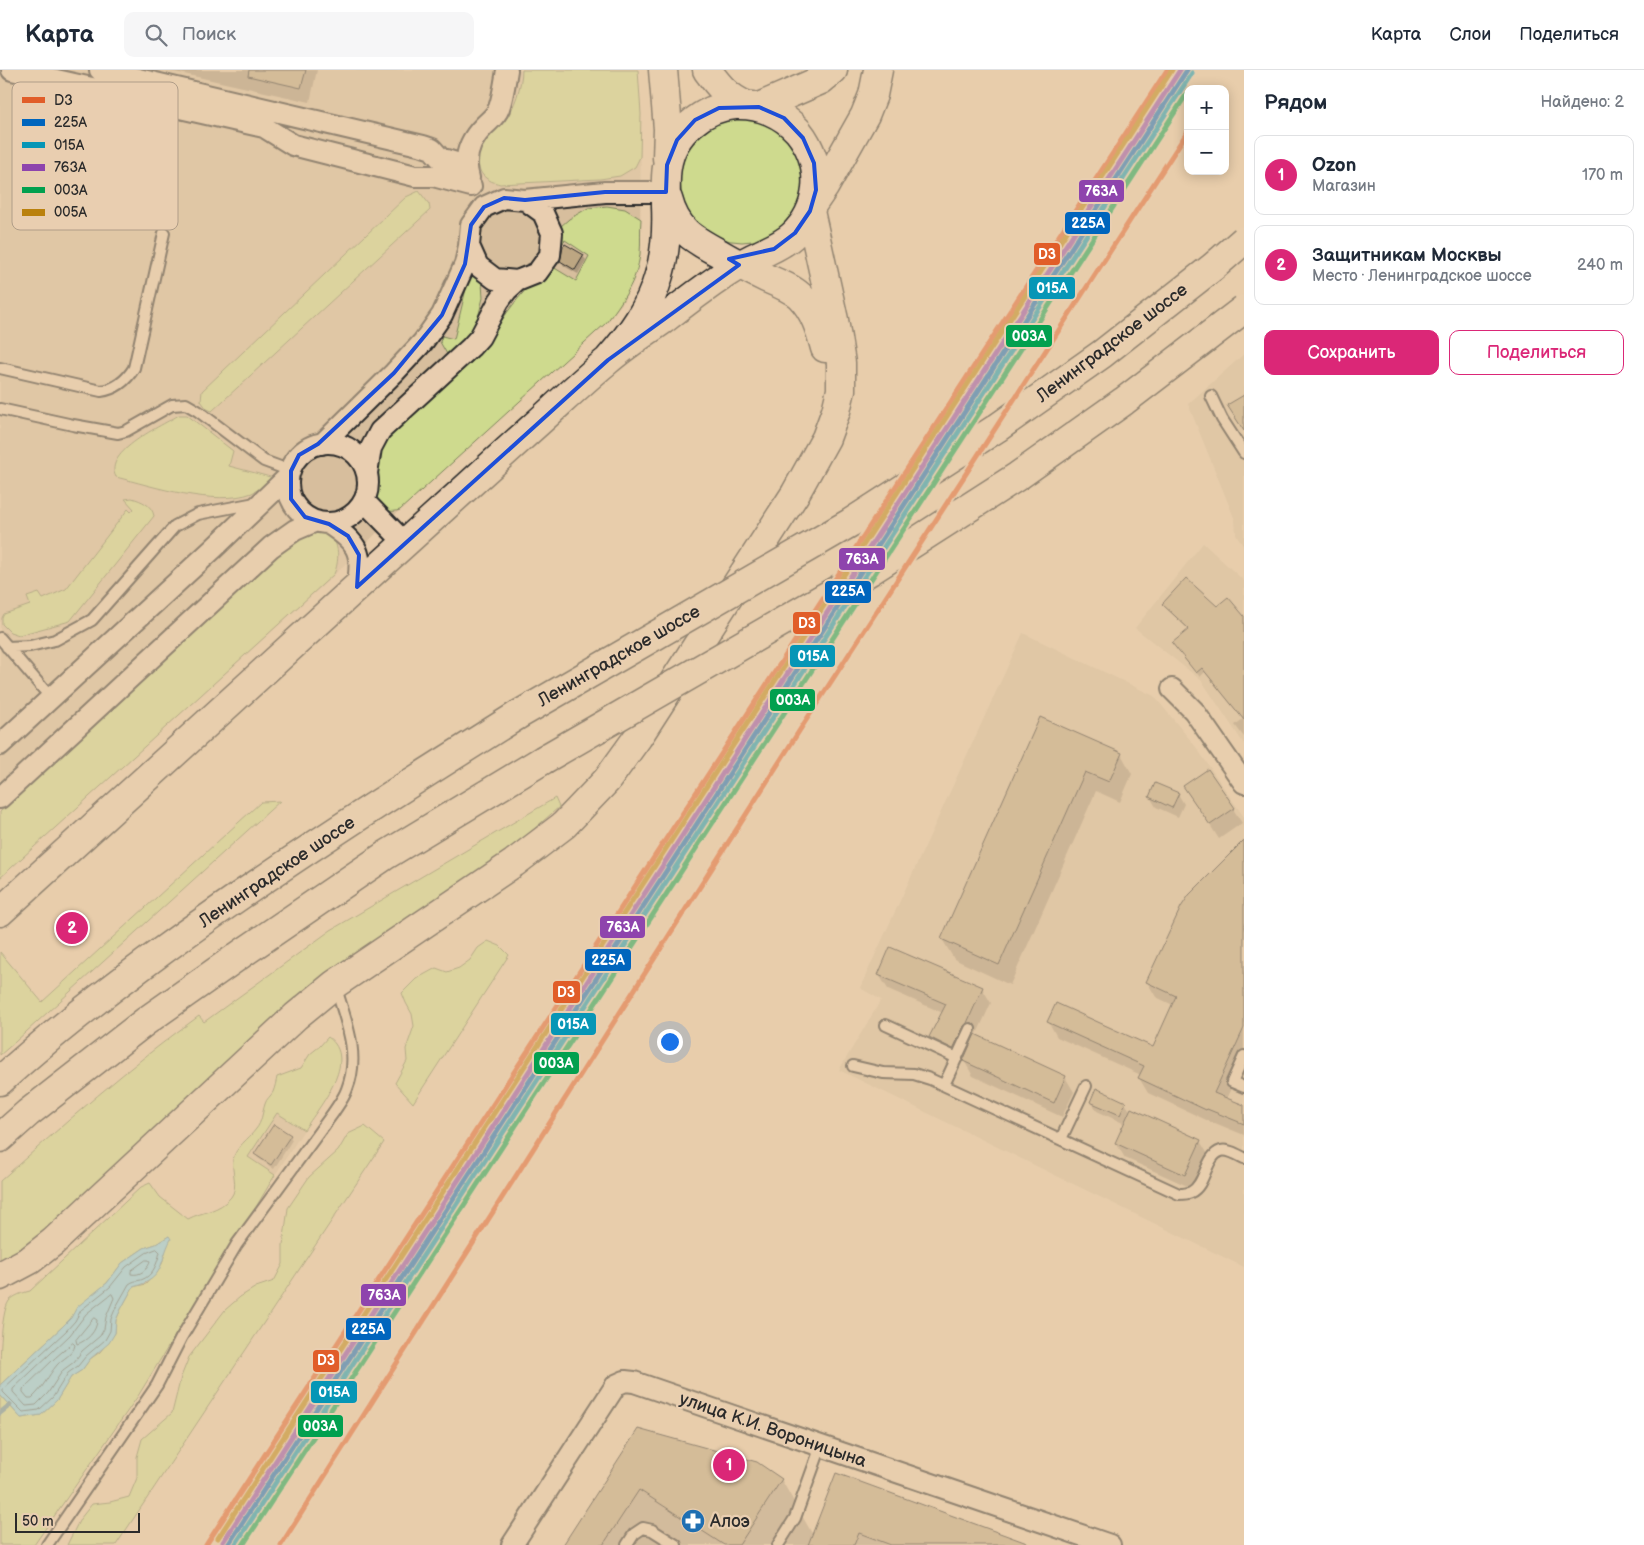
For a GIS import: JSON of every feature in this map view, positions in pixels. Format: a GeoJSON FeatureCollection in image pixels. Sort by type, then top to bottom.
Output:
{"type":"FeatureCollection","features":[{"type":"Feature","properties":{"kind":"main road"},"geometry":{"type":"LineString","coordinates":[[608,360],[635,327],[652,295],[659,275],[666,237],[668,129],[663,70]]}},
{"type":"Feature","properties":{"kind":"main road"},"geometry":{"type":"LineString","coordinates":[[0,1276],[30,1260],[53,1242],[296,1016],[335,984],[514,863],[564,825],[608,780],[795,494],[826,438],[841,390],[841,363],[812,207],[816,190],[814,162],[806,144],[794,127],[784,118],[730,97],[707,70]]}},
{"type":"Feature","properties":{"kind":"main road"},"geometry":{"type":"LineString","coordinates":[[667,165],[677,140],[695,120],[707,113],[732,105],[753,106],[822,80],[833,70]]}},
{"type":"Feature","properties":{"kind":"main road"},"geometry":{"type":"LineString","coordinates":[[0,912],[608,360],[727,273],[739,257],[774,249],[796,233],[865,115],[873,95],[878,70]]}},
{"type":"Feature","properties":{"kind":"main road"},"geometry":{"type":"LineString","coordinates":[[666,192],[675,218],[693,239],[704,246],[739,257],[799,295],[814,315],[825,347],[830,377],[831,400],[826,438]]}},
{"type":"Feature","properties":{"kind":"main road","name":"Ленинградское шоссе"},"geometry":{"type":"LineString","coordinates":[[0,1081],[25,1058],[118,983],[218,910],[361,814],[518,715],[850,523],[997,428],[1102,354],[1244,240]]}},
{"type":"Feature","properties":{"kind":"main road"},"geometry":{"type":"LineString","coordinates":[[0,1138],[28,1113],[146,1022],[386,855],[543,760],[870,571],[1018,476],[1124,401],[1244,309]]}},
{"type":"Feature","properties":{"kind":"main road"},"geometry":{"type":"LineString","coordinates":[[0,1072],[25,1058]]}},
{"type":"Feature","properties":{"kind":"street"},"geometry":{"type":"LineString","coordinates":[[12,70],[65,82]]}},
{"type":"Feature","properties":{"kind":"street"},"geometry":{"type":"LineString","coordinates":[[100,70],[151,82]]}},
{"type":"Feature","properties":{"kind":"street"},"geometry":{"type":"LineString","coordinates":[[484,207],[471,186],[466,166],[470,146],[476,134],[493,118],[499,108],[507,70]]}},
{"type":"Feature","properties":{"kind":"street"},"geometry":{"type":"LineString","coordinates":[[178,88],[423,146],[438,153],[440,158],[466,166]]}},
{"type":"Feature","properties":{"kind":"street"},"geometry":{"type":"LineString","coordinates":[[178,108],[264,127],[293,145],[415,176],[433,176],[471,186]]}},
{"type":"Feature","properties":{"kind":"street"},"geometry":{"type":"LineString","coordinates":[[322,444],[423,342],[442,315],[465,264],[471,225],[484,207],[504,198],[526,200],[605,192],[666,192]]}},
{"type":"Feature","properties":{"kind":"street"},"geometry":{"type":"LineString","coordinates":[[367,473],[371,448],[380,431],[480,338],[499,301],[507,290],[517,281],[537,273],[550,255],[552,233],[543,213],[526,200]]}},
{"type":"Feature","properties":{"kind":"street"},"geometry":{"type":"LineString","coordinates":[[469,246],[478,266],[495,279],[517,281]]}},
{"type":"Feature","properties":{"kind":"street"},"geometry":{"type":"LineString","coordinates":[[0,745],[263,502],[289,474],[299,456],[318,444],[342,444],[360,458],[369,479],[365,502],[349,519],[323,522],[295,530],[271,547],[0,798]]}},
{"type":"Feature","properties":{"kind":"street"},"geometry":{"type":"LineString","coordinates":[[289,474],[291,499],[305,517],[323,522],[348,536],[359,555],[360,571],[357,587]]}},
{"type":"Feature","properties":{"kind":"street"},"geometry":{"type":"LineString","coordinates":[[365,502],[405,544]]}},
{"type":"Feature","properties":{"kind":"street"},"geometry":{"type":"LineString","coordinates":[[1172,689],[1194,711],[1244,783]]}},
{"type":"Feature","properties":{"kind":"street","name":"улица К.И. Вороницына"},"geometry":{"type":"LineString","coordinates":[[512,1545],[616,1386],[625,1381],[634,1382],[1110,1545]]}},
{"type":"Feature","properties":{"kind":"lane"},"geometry":{"type":"LineString","coordinates":[[0,368],[101,391],[111,390],[122,382],[134,368],[164,232]]}},
{"type":"Feature","properties":{"kind":"lane"},"geometry":{"type":"LineString","coordinates":[[1211,396],[1222,419],[1244,453]]}},
{"type":"Feature","properties":{"kind":"lane"},"geometry":{"type":"LineString","coordinates":[[0,408],[73,425],[118,433],[126,431],[172,404],[186,404],[264,461],[289,474]]}},
{"type":"Feature","properties":{"kind":"lane"},"geometry":{"type":"LineString","coordinates":[[8,646],[30,646],[55,640],[92,620],[175,526],[198,514],[263,502]]}},
{"type":"Feature","properties":{"kind":"lane"},"geometry":{"type":"LineString","coordinates":[[0,638],[51,698]]}},
{"type":"Feature","properties":{"kind":"lane"},"geometry":{"type":"LineString","coordinates":[[47,1545],[158,1385],[181,1338],[237,1244],[347,1091],[353,1072],[354,1056],[335,984]]}},
{"type":"Feature","properties":{"kind":"lane"},"geometry":{"type":"LineString","coordinates":[[886,1025],[957,1058]]}},
{"type":"Feature","properties":{"kind":"lane"},"geometry":{"type":"LineString","coordinates":[[944,1085],[970,1030]]}},
{"type":"Feature","properties":{"kind":"lane"},"geometry":{"type":"LineString","coordinates":[[1244,1056],[1232,1082],[1244,1087]]}},
{"type":"Feature","properties":{"kind":"lane"},"geometry":{"type":"LineString","coordinates":[[853,1066],[882,1073],[914,1074],[930,1079],[1179,1194],[1190,1193],[1198,1187],[1213,1156],[1221,1151],[1227,1151],[1244,1158]]}},
{"type":"Feature","properties":{"kind":"lane"},"geometry":{"type":"LineString","coordinates":[[1061,1139],[1086,1086]]}},
{"type":"Feature","properties":{"kind":"lane"},"geometry":{"type":"LineString","coordinates":[[778,1545],[795,1518],[821,1446]]}},
{"type":"Feature","properties":{"kind":"lane"},"geometry":{"type":"LineString","coordinates":[[627,1545],[634,1534],[643,1528],[652,1530],[676,1545]]}},
{"type":"Feature","properties":{"kind":"highlighted area"},"geometry":{"type":"Polygon","coordinates":[[[759,107],[784,118],[803,138],[814,163],[816,190],[810,211],[795,233],[774,249],[729,259],[739,265],[608,360],[357,587],[359,555],[348,536],[329,524],[305,517],[291,499],[291,471],[299,455],[318,444],[394,373],[442,315],[465,264],[471,225],[484,207],[504,198],[525,200],[605,192],[666,192],[667,165],[677,140],[695,120],[719,108],[759,107]]]}},
{"type":"Feature","properties":{"kind":"shaded area"},"geometry":{"type":"Polygon","coordinates":[[[0,70],[638,70],[641,114],[640,254],[634,278],[623,302],[606,323],[400,510],[330,579],[0,878],[0,70]]]}},
{"type":"Feature","properties":{"kind":"shaded area"},"geometry":{"type":"Polygon","coordinates":[[[1244,354],[1244,547],[1236,534],[1235,520],[1188,404],[1244,354]]]}},
{"type":"Feature","properties":{"kind":"shaded area"},"geometry":{"type":"Polygon","coordinates":[[[1203,543],[1244,581],[1244,744],[1202,681],[1135,628],[1203,543]]]}},
{"type":"Feature","properties":{"kind":"shaded area"},"geometry":{"type":"Polygon","coordinates":[[[1023,633],[1154,696],[1196,747],[1244,817],[1244,1267],[839,1070],[881,1000],[860,988],[1023,633]]]}},
{"type":"Feature","properties":{"kind":"shaded area"},"geometry":{"type":"Polygon","coordinates":[[[277,1112],[304,1130],[275,1175],[248,1157],[277,1112]]]}},
{"type":"Feature","properties":{"kind":"green space"},"geometry":{"type":"Polygon","coordinates":[[[522,70],[638,70],[641,114],[640,157],[635,167],[620,176],[600,179],[500,184],[490,181],[484,176],[480,171],[478,159],[481,147],[487,136],[501,125],[508,116],[519,90],[522,70]]]}},
{"type":"Feature","properties":{"kind":"green space"},"geometry":{"type":"Polygon","coordinates":[[[742,118],[766,123],[777,128],[786,136],[794,145],[799,156],[804,180],[799,204],[794,215],[786,224],[777,232],[766,237],[742,242],[718,237],[707,232],[698,224],[690,215],[685,204],[680,180],[685,156],[690,145],[698,136],[707,128],[718,123],[742,118]]]}},
{"type":"Feature","properties":{"kind":"green space"},"geometry":{"type":"Polygon","coordinates":[[[419,191],[429,204],[430,210],[212,411],[207,409],[201,401],[202,391],[406,197],[419,191]]]}},
{"type":"Feature","properties":{"kind":"green space"},"geometry":{"type":"Polygon","coordinates":[[[607,206],[625,209],[641,219],[640,254],[636,273],[628,291],[606,323],[400,510],[390,511],[381,507],[377,502],[374,491],[378,459],[386,441],[398,425],[412,410],[476,358],[487,345],[513,305],[548,264],[576,281],[589,256],[565,240],[555,254],[560,227],[569,219],[588,208],[607,206]]]}},
{"type":"Feature","properties":{"kind":"green space"},"geometry":{"type":"Polygon","coordinates":[[[471,268],[482,283],[483,298],[475,329],[467,339],[447,354],[440,342],[442,336],[454,339],[471,268]]]}},
{"type":"Feature","properties":{"kind":"green space"},"geometry":{"type":"Polygon","coordinates":[[[179,415],[187,415],[233,451],[229,466],[274,478],[252,493],[237,497],[220,498],[184,494],[116,477],[114,468],[118,458],[126,449],[148,432],[179,415]]]}},
{"type":"Feature","properties":{"kind":"green space"},"geometry":{"type":"Polygon","coordinates":[[[132,498],[149,506],[154,516],[70,621],[19,635],[10,632],[2,624],[4,614],[30,605],[27,597],[39,593],[43,599],[66,589],[128,509],[131,512],[134,509],[125,499],[132,498]]]}},
{"type":"Feature","properties":{"kind":"green space"},"geometry":{"type":"Polygon","coordinates":[[[311,531],[327,534],[335,542],[338,558],[334,574],[0,878],[0,812],[292,541],[311,531]]]}},
{"type":"Feature","properties":{"kind":"green space"},"geometry":{"type":"Polygon","coordinates":[[[555,798],[559,807],[526,836],[483,870],[416,912],[328,976],[30,1248],[0,1266],[0,1181],[97,1096],[199,1016],[204,1022],[331,930],[555,798]]]}},
{"type":"Feature","properties":{"kind":"green space"},"geometry":{"type":"Polygon","coordinates":[[[280,801],[0,1055],[0,952],[42,1002],[261,802],[280,801]]]}},
{"type":"Feature","properties":{"kind":"green space"},"geometry":{"type":"Polygon","coordinates":[[[488,941],[500,946],[509,955],[413,1103],[395,1083],[407,1061],[406,1049],[414,1026],[412,1014],[402,993],[416,979],[436,968],[447,972],[459,968],[470,960],[478,948],[488,941]]]}},
{"type":"Feature","properties":{"kind":"green space"},"geometry":{"type":"Polygon","coordinates":[[[328,1037],[337,1047],[340,1058],[334,1084],[304,1130],[277,1113],[248,1157],[275,1175],[138,1396],[34,1545],[0,1545],[0,1395],[21,1418],[41,1415],[57,1400],[71,1377],[82,1370],[90,1359],[100,1352],[115,1333],[116,1320],[133,1287],[146,1284],[162,1264],[169,1236],[156,1244],[144,1248],[122,1263],[107,1283],[78,1307],[62,1327],[0,1385],[2,1328],[9,1301],[21,1293],[30,1291],[141,1187],[150,1183],[160,1197],[188,1219],[221,1206],[226,1202],[233,1193],[235,1184],[234,1155],[258,1126],[266,1102],[273,1092],[277,1077],[301,1068],[310,1054],[328,1037]]]}},
{"type":"Feature","properties":{"kind":"green space"},"geometry":{"type":"Polygon","coordinates":[[[365,1126],[384,1142],[116,1545],[67,1545],[80,1519],[92,1504],[129,1497],[137,1478],[137,1457],[142,1439],[172,1413],[181,1377],[189,1357],[225,1310],[240,1297],[256,1287],[274,1281],[283,1264],[283,1245],[288,1208],[309,1177],[338,1151],[348,1134],[365,1126]]]}},
{"type":"Feature","properties":{"kind":"water"},"geometry":{"type":"Polygon","coordinates":[[[169,1236],[171,1239],[160,1269],[151,1279],[133,1287],[116,1320],[115,1333],[109,1343],[90,1359],[82,1370],[71,1377],[57,1400],[41,1415],[21,1418],[0,1395],[0,1385],[71,1318],[77,1307],[107,1283],[122,1263],[144,1248],[156,1244],[169,1236]]]}},
{"type":"Feature","properties":{"kind":"building"},"geometry":{"type":"Polygon","coordinates":[[[249,70],[306,70],[301,88],[248,76],[249,70]]]}},
{"type":"Feature","properties":{"kind":"building"},"geometry":{"type":"Polygon","coordinates":[[[565,244],[584,255],[575,270],[560,261],[565,244]]]}},
{"type":"Feature","properties":{"kind":"building"},"geometry":{"type":"Polygon","coordinates":[[[1244,395],[1244,431],[1227,405],[1244,395]]]}},
{"type":"Feature","properties":{"kind":"building"},"geometry":{"type":"Polygon","coordinates":[[[1186,578],[1217,606],[1228,597],[1244,616],[1244,720],[1202,668],[1196,673],[1172,643],[1189,629],[1162,604],[1186,578]]]}},
{"type":"Feature","properties":{"kind":"building"},"geometry":{"type":"Polygon","coordinates":[[[1040,717],[1122,753],[1109,782],[1085,772],[999,965],[941,939],[1040,717]]]}},
{"type":"Feature","properties":{"kind":"building"},"geometry":{"type":"Polygon","coordinates":[[[1208,769],[1235,808],[1210,825],[1183,786],[1208,769]]]}},
{"type":"Feature","properties":{"kind":"building"},"geometry":{"type":"Polygon","coordinates":[[[1155,783],[1179,793],[1172,808],[1149,797],[1155,783]]]}},
{"type":"Feature","properties":{"kind":"building"},"geometry":{"type":"Polygon","coordinates":[[[1244,840],[1244,1028],[1214,1093],[1244,1105],[1244,1124],[1206,1110],[1138,1078],[1144,1066],[1047,1022],[1056,1003],[1153,1047],[1176,996],[1146,982],[1181,907],[1189,895],[1244,840]]]}},
{"type":"Feature","properties":{"kind":"building"},"geometry":{"type":"Polygon","coordinates":[[[890,947],[983,987],[953,1049],[929,1037],[946,1004],[878,975],[890,947]]]}},
{"type":"Feature","properties":{"kind":"building"},"geometry":{"type":"Polygon","coordinates":[[[975,1034],[1066,1076],[1054,1103],[963,1061],[975,1034]]]}},
{"type":"Feature","properties":{"kind":"building"},"geometry":{"type":"Polygon","coordinates":[[[1096,1088],[1126,1102],[1120,1115],[1090,1102],[1096,1088]]]}},
{"type":"Feature","properties":{"kind":"building"},"geometry":{"type":"Polygon","coordinates":[[[1131,1108],[1201,1140],[1185,1175],[1115,1143],[1131,1108]]]}},
{"type":"Feature","properties":{"kind":"building"},"geometry":{"type":"Polygon","coordinates":[[[274,1124],[291,1135],[271,1165],[254,1154],[274,1124]]]}},
{"type":"Feature","properties":{"kind":"building"},"geometry":{"type":"Polygon","coordinates":[[[638,1429],[757,1462],[782,1479],[739,1545],[724,1545],[639,1490],[603,1545],[563,1545],[638,1429]]]}},
{"type":"Feature","properties":{"kind":"building"},"geometry":{"type":"Polygon","coordinates":[[[836,1473],[1027,1543],[1027,1545],[891,1545],[859,1533],[854,1545],[808,1545],[836,1473]]]}},
{"type":"Feature","properties":{"kind":"waterway"},"geometry":{"type":"LineString","coordinates":[[0,1413],[10,1405]]}},
{"type":"Feature","properties":{"kind":"transit line","name":"D3"},"geometry":{"type":"LineString","coordinates":[[206,1545],[1167,70]]}},
{"type":"Feature","properties":{"kind":"transit line","name":"005А"},"geometry":{"type":"LineString","coordinates":[[218,1538],[1172,70]]}},
{"type":"Feature","properties":{"kind":"transit line","name":"763А"},"geometry":{"type":"LineString","coordinates":[[223,1542],[1180,70]]}},
{"type":"Feature","properties":{"kind":"transit line","name":"225А"},"geometry":{"type":"LineString","coordinates":[[228,1545],[1187,70]]}},
{"type":"Feature","properties":{"kind":"transit line","name":"015А"},"geometry":{"type":"LineString","coordinates":[[235,1545],[1192,73]]}},
{"type":"Feature","properties":{"kind":"transit line","name":"003А"},"geometry":{"type":"LineString","coordinates":[[243,1545],[1184,98]]}},
{"type":"Feature","properties":{"kind":"transit line","name":"D3"},"geometry":{"type":"LineString","coordinates":[[281,1545],[803,725],[1184,137]]}},
{"type":"Feature","properties":{"kind":"place","name":"Защитникам Москвы"},"geometry":{"type":"Point","coordinates":[72,928]}},
{"type":"Feature","properties":{"kind":"place","name":"Ozon"},"geometry":{"type":"Point","coordinates":[729,1465]}},
{"type":"Feature","properties":{"kind":"place","name":"Алоэ"},"geometry":{"type":"Point","coordinates":[693,1521]}}]}
